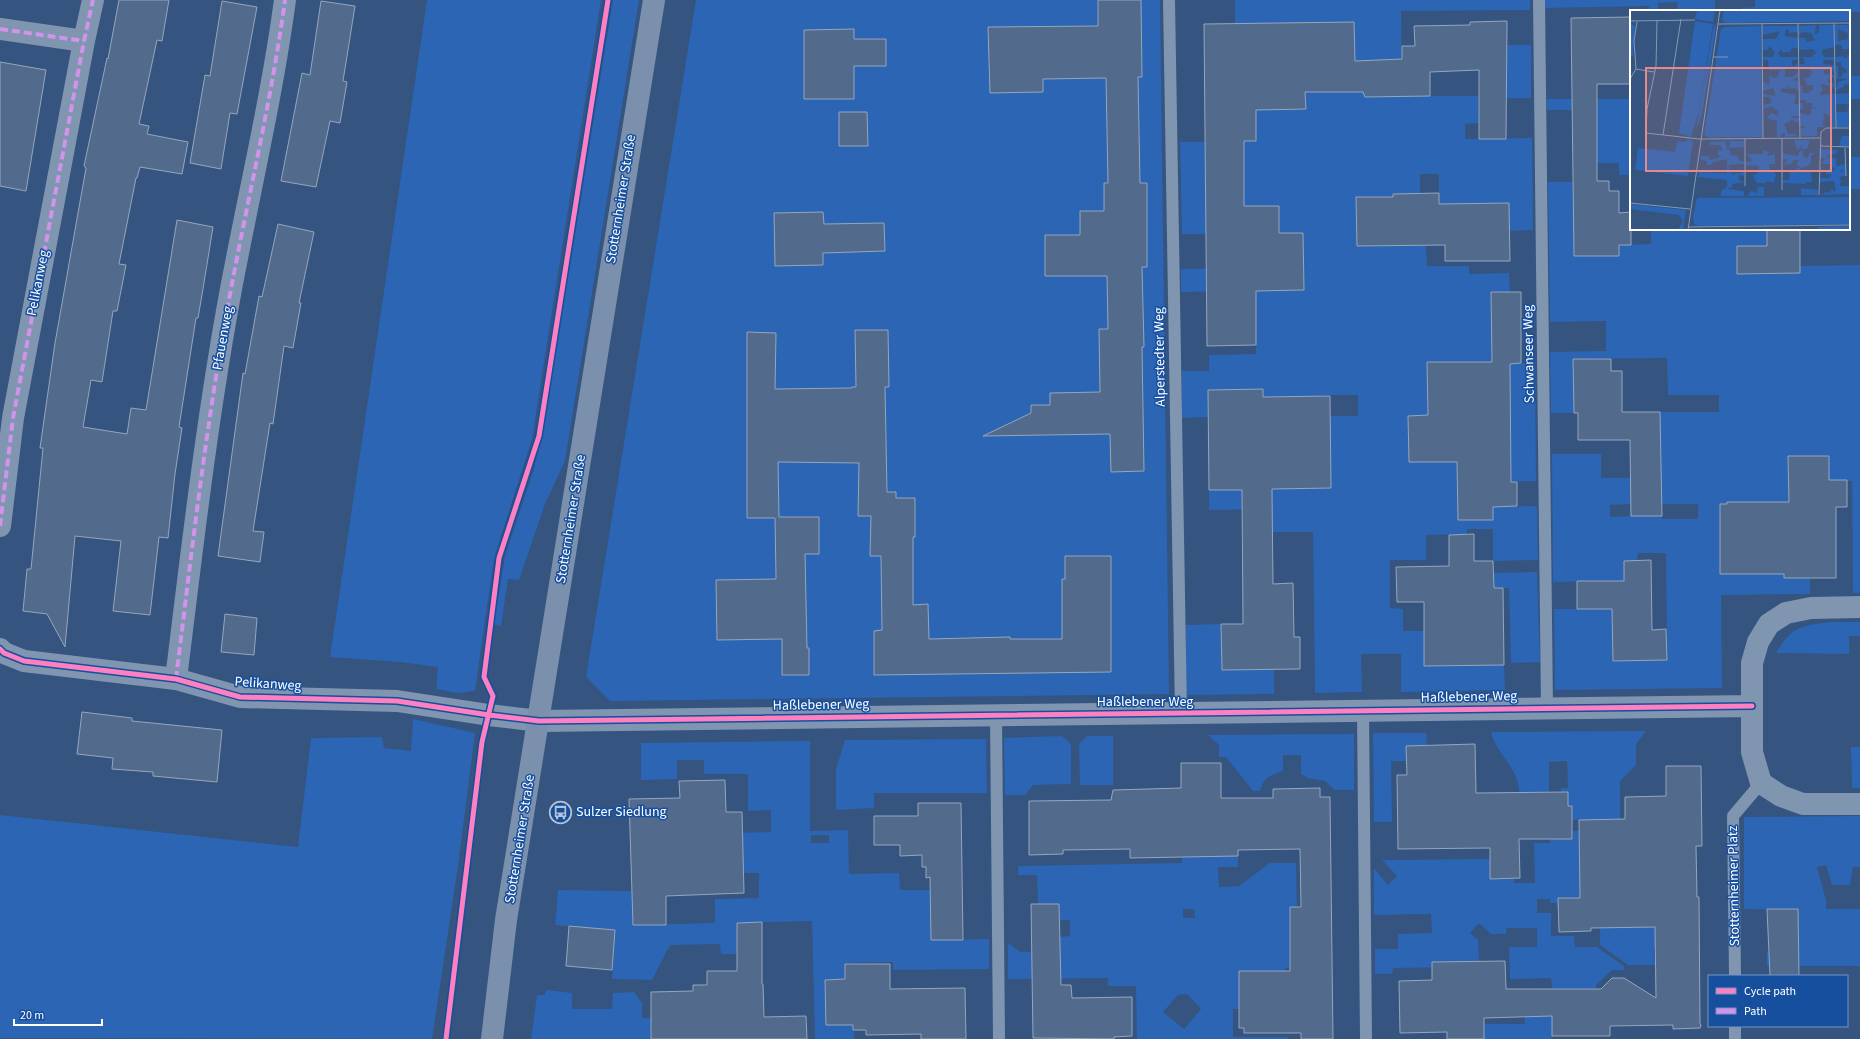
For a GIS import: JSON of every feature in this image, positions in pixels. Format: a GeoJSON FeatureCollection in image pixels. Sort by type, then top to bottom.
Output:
{"type":"FeatureCollection","features":[{"type":"Feature","properties":{"kind":"main road","name":"Stotternheimer Straße"},"geometry":{"type":"LineString","coordinates":[[492,1039],[506,920],[654,0]]}},
{"type":"Feature","properties":{"kind":"street","name":"Pelikanweg"},"geometry":{"type":"LineString","coordinates":[[0,526],[13,418],[93,0]]}},
{"type":"Feature","properties":{"kind":"street","name":"Pfauenweg"},"geometry":{"type":"LineString","coordinates":[[176,680],[208,424],[231,289],[269,100],[285,0]]}},
{"type":"Feature","properties":{"kind":"street"},"geometry":{"type":"LineString","coordinates":[[0,29],[84,41]]}},
{"type":"Feature","properties":{"kind":"street"},"geometry":{"type":"LineString","coordinates":[[1860,607],[1811,608],[1786,613],[1769,624],[1758,642],[1752,663],[1752,752],[1761,783],[1781,796],[1803,804],[1860,804]]}},
{"type":"Feature","properties":{"kind":"street","name":"Pelikanweg"},"geometry":{"type":"LineString","coordinates":[[0,649],[4,653],[24,661],[176,680],[240,697],[397,701],[539,721]]}},
{"type":"Feature","properties":{"kind":"street","name":"Haßlebener Weg"},"geometry":{"type":"LineString","coordinates":[[539,721],[1752,706]]}},
{"type":"Feature","properties":{"kind":"lane","name":"Alperstedter Weg"},"geometry":{"type":"LineString","coordinates":[[1169,0],[1181,714]]}},
{"type":"Feature","properties":{"kind":"lane","name":"Schwanseer Weg"},"geometry":{"type":"LineString","coordinates":[[1539,0],[1547,708]]}},
{"type":"Feature","properties":{"kind":"lane"},"geometry":{"type":"LineString","coordinates":[[1364,710],[1366,1039]]}},
{"type":"Feature","properties":{"kind":"lane"},"geometry":{"type":"LineString","coordinates":[[996,715],[999,1039]]}},
{"type":"Feature","properties":{"kind":"lane","name":"Stotternheimer Platz"},"geometry":{"type":"LineString","coordinates":[[1735,975],[1733,816],[1761,783]]}},
{"type":"Feature","properties":{"kind":"lane"},"geometry":{"type":"LineString","coordinates":[[1735,1027],[1735,1039]]}},
{"type":"Feature","properties":{"kind":"shaded area"},"geometry":{"type":"Polygon","coordinates":[[[427,0],[601,0],[532,439],[494,558],[475,691],[458,693],[436,689],[438,667],[400,662],[330,657],[427,0]]]}},
{"type":"Feature","properties":{"kind":"shaded area"},"geometry":{"type":"Polygon","coordinates":[[[613,0],[639,0],[565,461],[545,504],[519,580],[508,579],[501,626],[494,624],[505,556],[534,469],[543,432],[613,0]]]}},
{"type":"Feature","properties":{"kind":"shaded area"},"geometry":{"type":"Polygon","coordinates":[[[696,0],[1160,0],[1169,694],[610,701],[586,677],[696,0]]]}},
{"type":"Feature","properties":{"kind":"shaded area"},"geometry":{"type":"Polygon","coordinates":[[[1235,0],[1530,0],[1530,10],[1401,11],[1402,96],[1478,96],[1479,123],[1465,124],[1465,139],[1532,138],[1533,230],[1509,231],[1509,203],[1453,204],[1453,216],[1425,193],[1439,193],[1439,174],[1420,174],[1420,193],[1393,194],[1393,219],[1369,219],[1369,197],[1356,197],[1357,246],[1426,245],[1427,266],[1469,266],[1469,274],[1509,273],[1510,292],[1491,292],[1492,364],[1535,363],[1536,481],[1458,482],[1458,507],[1537,506],[1538,560],[1493,561],[1493,529],[1467,529],[1467,534],[1426,535],[1426,560],[1390,560],[1390,608],[1403,609],[1403,631],[1424,631],[1424,666],[1504,665],[1505,690],[1401,692],[1401,654],[1361,654],[1362,692],[1315,693],[1313,532],[1273,532],[1272,509],[1209,510],[1209,490],[1296,417],[1295,396],[1263,397],[1263,389],[1208,390],[1209,417],[1182,418],[1182,371],[1209,371],[1209,355],[1256,354],[1256,326],[1249,291],[1181,292],[1181,269],[1244,268],[1276,277],[1276,291],[1304,290],[1303,233],[1279,233],[1278,206],[1258,206],[1206,234],[1182,234],[1180,142],[1205,142],[1205,174],[1244,173],[1244,141],[1256,141],[1256,101],[1268,85],[1269,110],[1306,109],[1305,77],[1235,24],[1235,0]],[[1369,60],[1341,61],[1369,80],[1369,60]],[[1427,362],[1428,415],[1408,416],[1409,462],[1449,462],[1478,443],[1511,442],[1510,388],[1453,388],[1453,362],[1427,362]],[[1323,395],[1322,416],[1358,416],[1358,395],[1323,395]]]}},
{"type":"Feature","properties":{"kind":"shaded area"},"geometry":{"type":"Polygon","coordinates":[[[1545,0],[1715,0],[1715,10],[1678,10],[1677,2],[1658,3],[1658,10],[1649,10],[1649,6],[1545,8],[1545,0]]]}},
{"type":"Feature","properties":{"kind":"shaded area"},"geometry":{"type":"Polygon","coordinates":[[[1755,0],[1860,0],[1860,12],[1850,12],[1850,10],[1742,10],[1742,8],[1755,7],[1755,0]]]}},
{"type":"Feature","properties":{"kind":"shaded area"},"geometry":{"type":"Polygon","coordinates":[[[1507,45],[1531,45],[1531,98],[1483,99],[1482,70],[1507,70],[1507,45]]]}},
{"type":"Feature","properties":{"kind":"shaded area"},"geometry":{"type":"Polygon","coordinates":[[[1850,76],[1860,76],[1860,99],[1850,99],[1850,76]]]}},
{"type":"Feature","properties":{"kind":"shaded area"},"geometry":{"type":"Polygon","coordinates":[[[1547,99],[1630,99],[1630,175],[1619,175],[1619,163],[1597,163],[1597,110],[1547,110],[1547,99]]]}},
{"type":"Feature","properties":{"kind":"shaded area"},"geometry":{"type":"Polygon","coordinates":[[[1850,157],[1860,157],[1860,189],[1850,189],[1850,157]]]}},
{"type":"Feature","properties":{"kind":"shaded area"},"geometry":{"type":"Polygon","coordinates":[[[1548,182],[1573,182],[1574,256],[1619,256],[1619,245],[1651,244],[1651,230],[1767,230],[1767,246],[1737,247],[1800,266],[1860,265],[1860,593],[1853,593],[1852,481],[1829,480],[1829,456],[1788,456],[1789,511],[1784,578],[1810,578],[1810,594],[1721,595],[1722,688],[1555,690],[1554,609],[1577,609],[1602,581],[1553,582],[1552,454],[1601,454],[1601,478],[1630,478],[1630,466],[1661,465],[1660,412],[1719,412],[1719,395],[1668,395],[1667,358],[1573,359],[1574,413],[1551,413],[1550,352],[1606,351],[1606,321],[1550,322],[1548,182]],[[1727,502],[1728,542],[1720,542],[1720,574],[1747,574],[1746,502],[1727,502]],[[1630,504],[1610,505],[1610,517],[1630,516],[1630,504]],[[1661,504],[1662,519],[1698,519],[1698,504],[1661,504]],[[1638,553],[1637,561],[1624,561],[1624,584],[1612,630],[1613,661],[1667,660],[1666,553],[1638,553]]]}},
{"type":"Feature","properties":{"kind":"shaded area"},"geometry":{"type":"Polygon","coordinates":[[[1537,572],[1540,662],[1511,663],[1509,588],[1487,589],[1486,573],[1537,572]]]}},
{"type":"Feature","properties":{"kind":"shaded area"},"geometry":{"type":"Polygon","coordinates":[[[1830,622],[1860,622],[1860,636],[1849,636],[1849,654],[1776,653],[1792,632],[1804,626],[1830,622]]]}},
{"type":"Feature","properties":{"kind":"shaded area"},"geometry":{"type":"Polygon","coordinates":[[[1221,624],[1222,670],[1274,670],[1274,694],[1186,695],[1186,625],[1221,624]]]}},
{"type":"Feature","properties":{"kind":"shaded area"},"geometry":{"type":"Polygon","coordinates":[[[413,719],[475,733],[458,866],[432,1039],[0,1038],[0,815],[298,847],[311,738],[382,737],[384,748],[411,751],[413,719]]]}},
{"type":"Feature","properties":{"kind":"shaded area"},"geometry":{"type":"Polygon","coordinates":[[[1646,731],[1636,744],[1636,765],[1620,781],[1620,820],[1572,820],[1572,806],[1561,806],[1561,788],[1568,788],[1567,761],[1549,762],[1549,820],[1519,821],[1518,782],[1510,765],[1499,750],[1491,732],[1646,731]]]}},
{"type":"Feature","properties":{"kind":"shaded area"},"geometry":{"type":"Polygon","coordinates":[[[1373,733],[1426,733],[1427,746],[1407,761],[1391,761],[1392,822],[1374,822],[1373,733]]]}},
{"type":"Feature","properties":{"kind":"shaded area"},"geometry":{"type":"Polygon","coordinates":[[[1354,734],[1354,790],[1335,790],[1325,781],[1308,778],[1301,774],[1301,755],[1283,755],[1283,771],[1274,774],[1265,780],[1260,791],[1253,791],[1226,757],[1219,757],[1219,745],[1208,735],[1354,734]]]}},
{"type":"Feature","properties":{"kind":"shaded area"},"geometry":{"type":"Polygon","coordinates":[[[1062,736],[1071,744],[1071,784],[1033,785],[1025,795],[1005,795],[1004,738],[1062,736]]]}},
{"type":"Feature","properties":{"kind":"shaded area"},"geometry":{"type":"Polygon","coordinates":[[[1087,736],[1113,736],[1113,785],[1080,785],[1079,744],[1087,736]]]}},
{"type":"Feature","properties":{"kind":"shaded area"},"geometry":{"type":"Polygon","coordinates":[[[986,739],[987,793],[874,793],[874,808],[836,810],[836,769],[845,740],[986,739]]]}},
{"type":"Feature","properties":{"kind":"shaded area"},"geometry":{"type":"Polygon","coordinates":[[[810,741],[810,831],[848,830],[849,874],[899,873],[900,890],[930,890],[931,940],[989,939],[989,969],[893,970],[893,962],[845,963],[845,979],[825,980],[826,1016],[853,1016],[854,1039],[815,1039],[812,921],[737,923],[737,954],[721,954],[720,944],[670,945],[652,980],[612,979],[614,935],[599,929],[555,925],[558,890],[633,891],[633,925],[715,923],[715,899],[759,898],[759,873],[735,873],[726,833],[771,832],[771,810],[748,811],[748,774],[704,774],[704,760],[677,760],[677,779],[641,780],[641,743],[810,741]],[[811,835],[811,843],[829,843],[829,835],[811,835]]]}},
{"type":"Feature","properties":{"kind":"shaded area"},"geometry":{"type":"Polygon","coordinates":[[[1851,747],[1860,747],[1860,788],[1852,788],[1851,747]]]}},
{"type":"Feature","properties":{"kind":"shaded area"},"geometry":{"type":"Polygon","coordinates":[[[1860,816],[1860,867],[1853,867],[1850,885],[1832,885],[1826,865],[1817,867],[1826,900],[1826,909],[1860,909],[1860,966],[1767,966],[1767,952],[1798,952],[1798,910],[1744,909],[1744,817],[1860,816]]]}},
{"type":"Feature","properties":{"kind":"shaded area"},"geometry":{"type":"Polygon","coordinates":[[[1182,826],[1238,850],[1238,867],[1218,867],[1219,887],[1239,886],[1270,863],[1296,863],[1297,907],[1290,907],[1290,942],[1302,967],[1285,968],[1285,977],[1263,971],[1239,971],[1239,1009],[1233,1009],[1233,1037],[1288,1037],[1288,1039],[1137,1039],[1136,986],[1108,986],[1108,978],[1008,979],[1008,945],[1010,944],[1020,952],[1060,952],[1060,937],[1070,936],[1070,920],[1060,920],[1059,904],[1038,904],[1037,875],[1018,875],[1018,866],[1182,863],[1182,826]],[[1183,909],[1183,918],[1195,918],[1194,909],[1183,909]],[[1187,994],[1178,995],[1163,1012],[1184,1029],[1201,1009],[1187,994]]]}},
{"type":"Feature","properties":{"kind":"shaded area"},"geometry":{"type":"Polygon","coordinates":[[[1573,831],[1580,831],[1644,904],[1665,940],[1654,948],[1655,965],[1628,965],[1600,945],[1600,928],[1591,928],[1590,908],[1557,908],[1557,903],[1550,903],[1550,899],[1537,899],[1537,913],[1551,913],[1551,936],[1574,936],[1575,947],[1597,947],[1624,966],[1624,970],[1612,970],[1596,985],[1596,1003],[1573,1004],[1573,989],[1552,989],[1551,978],[1510,979],[1509,947],[1537,947],[1537,928],[1506,928],[1506,934],[1491,934],[1479,923],[1470,933],[1478,940],[1479,962],[1471,967],[1393,968],[1392,974],[1375,974],[1375,949],[1398,949],[1398,934],[1432,933],[1431,914],[1374,915],[1374,868],[1388,885],[1397,876],[1382,860],[1490,859],[1490,879],[1514,879],[1514,883],[1535,883],[1534,843],[1550,843],[1550,839],[1573,839],[1573,831]]]}},
{"type":"Feature","properties":{"kind":"shaded area"},"geometry":{"type":"Polygon","coordinates":[[[546,990],[572,993],[572,1009],[612,1009],[613,993],[634,992],[642,1003],[642,1018],[651,1018],[651,1039],[531,1039],[537,995],[545,995],[546,990]]]}},
{"type":"Feature","properties":{"kind":"shaded area"},"geometry":{"type":"Polygon","coordinates":[[[1525,1004],[1552,1004],[1552,1039],[1484,1039],[1484,1024],[1525,1024],[1525,1004]]]}},
{"type":"Feature","properties":{"kind":"building"},"geometry":{"type":"Polygon","coordinates":[[[119,0],[169,0],[162,41],[157,40],[139,124],[149,126],[147,134],[188,142],[182,174],[140,167],[136,178],[119,264],[126,265],[117,311],[113,311],[102,382],[91,380],[83,427],[127,434],[131,408],[146,410],[177,220],[213,227],[198,318],[196,318],[179,427],[182,428],[168,538],[159,537],[150,615],[113,611],[121,541],[75,536],[65,647],[47,614],[23,611],[27,569],[31,569],[43,448],[40,448],[55,343],[86,168],[84,166],[107,58],[108,59],[119,0]]]}},
{"type":"Feature","properties":{"kind":"building"},"geometry":{"type":"Polygon","coordinates":[[[1098,0],[1141,0],[1142,77],[1138,77],[1140,183],[1147,183],[1147,267],[1142,267],[1144,347],[1142,347],[1144,471],[1111,472],[1110,434],[983,436],[1031,413],[1031,405],[1050,405],[1050,393],[1100,392],[1099,329],[1108,329],[1107,276],[1045,276],[1045,235],[1080,235],[1080,211],[1104,211],[1104,183],[1108,183],[1106,78],[1043,79],[1043,92],[990,93],[988,27],[1098,26],[1098,0]]]}},
{"type":"Feature","properties":{"kind":"building"},"geometry":{"type":"Polygon","coordinates":[[[222,1],[257,7],[237,114],[230,113],[221,169],[190,163],[205,75],[210,76],[222,1]]]}},
{"type":"Feature","properties":{"kind":"building"},"geometry":{"type":"Polygon","coordinates":[[[321,1],[355,6],[343,81],[347,82],[340,123],[330,121],[316,187],[281,181],[302,73],[310,75],[321,1]]]}},
{"type":"Feature","properties":{"kind":"building"},"geometry":{"type":"Polygon","coordinates":[[[1630,17],[1630,84],[1597,84],[1597,181],[1609,181],[1609,191],[1619,191],[1619,213],[1630,212],[1631,245],[1619,245],[1619,256],[1574,256],[1571,18],[1630,17]]]}},
{"type":"Feature","properties":{"kind":"building"},"geometry":{"type":"Polygon","coordinates":[[[1507,21],[1506,139],[1479,139],[1479,70],[1430,72],[1430,96],[1365,97],[1363,92],[1305,92],[1306,109],[1256,110],[1256,141],[1244,141],[1244,206],[1279,206],[1279,233],[1303,233],[1304,290],[1256,291],[1256,345],[1207,346],[1204,24],[1354,22],[1355,61],[1402,59],[1402,46],[1415,46],[1414,26],[1470,25],[1470,22],[1507,21]]]}},
{"type":"Feature","properties":{"kind":"building"},"geometry":{"type":"Polygon","coordinates":[[[854,29],[854,39],[886,39],[886,66],[854,66],[854,99],[804,99],[804,30],[854,29]]]}},
{"type":"Feature","properties":{"kind":"building"},"geometry":{"type":"Polygon","coordinates":[[[0,62],[46,70],[26,191],[0,186],[0,62]]]}},
{"type":"Feature","properties":{"kind":"building"},"geometry":{"type":"Polygon","coordinates":[[[839,112],[867,112],[868,146],[839,146],[839,112]]]}},
{"type":"Feature","properties":{"kind":"building"},"geometry":{"type":"Polygon","coordinates":[[[1439,193],[1439,204],[1509,203],[1510,261],[1445,261],[1445,245],[1357,246],[1356,197],[1393,197],[1393,194],[1439,193]]]}},
{"type":"Feature","properties":{"kind":"building"},"geometry":{"type":"Polygon","coordinates":[[[823,212],[824,224],[884,223],[885,251],[823,253],[823,265],[775,266],[774,213],[823,212]]]}},
{"type":"Feature","properties":{"kind":"building"},"geometry":{"type":"Polygon","coordinates":[[[278,224],[314,232],[299,303],[301,303],[293,348],[284,346],[273,424],[270,423],[253,531],[264,532],[260,562],[218,556],[243,373],[245,374],[259,296],[262,297],[278,224]]]}},
{"type":"Feature","properties":{"kind":"building"},"geometry":{"type":"Polygon","coordinates":[[[1767,230],[1800,230],[1800,273],[1737,274],[1737,246],[1767,246],[1767,230]]]}},
{"type":"Feature","properties":{"kind":"building"},"geometry":{"type":"Polygon","coordinates":[[[1491,292],[1521,292],[1521,363],[1510,364],[1511,482],[1517,482],[1517,506],[1493,507],[1493,520],[1458,520],[1457,462],[1409,462],[1408,416],[1428,415],[1427,362],[1492,362],[1491,292]]]}},
{"type":"Feature","properties":{"kind":"building"},"geometry":{"type":"Polygon","coordinates":[[[855,330],[888,330],[889,387],[885,387],[887,492],[896,492],[896,498],[915,498],[915,537],[913,537],[913,605],[928,604],[929,639],[1010,637],[1010,639],[1062,639],[1062,579],[1065,579],[1065,556],[1111,556],[1111,672],[874,675],[874,631],[882,630],[881,556],[870,556],[871,516],[858,516],[859,463],[778,462],[779,517],[819,517],[819,554],[805,554],[809,675],[782,675],[782,639],[717,640],[716,580],[776,579],[775,518],[747,518],[747,332],[776,333],[775,389],[852,388],[856,387],[855,330]]]}},
{"type":"Feature","properties":{"kind":"building"},"geometry":{"type":"Polygon","coordinates":[[[1573,359],[1611,359],[1611,371],[1622,371],[1622,412],[1660,412],[1662,516],[1631,516],[1630,440],[1578,440],[1578,413],[1574,413],[1573,359]]]}},
{"type":"Feature","properties":{"kind":"building"},"geometry":{"type":"Polygon","coordinates":[[[1263,389],[1263,397],[1330,396],[1331,488],[1272,489],[1273,584],[1293,583],[1294,637],[1300,637],[1300,669],[1222,670],[1221,624],[1243,624],[1242,490],[1209,490],[1208,390],[1263,389]]]}},
{"type":"Feature","properties":{"kind":"building"},"geometry":{"type":"Polygon","coordinates":[[[1788,456],[1829,456],[1829,480],[1847,480],[1847,507],[1836,507],[1836,578],[1784,578],[1784,574],[1720,574],[1720,504],[1727,504],[1727,502],[1789,502],[1788,456]]]}},
{"type":"Feature","properties":{"kind":"building"},"geometry":{"type":"Polygon","coordinates":[[[1474,534],[1474,561],[1493,561],[1494,588],[1503,588],[1504,665],[1424,666],[1424,602],[1397,602],[1396,567],[1449,566],[1449,535],[1474,534]]]}},
{"type":"Feature","properties":{"kind":"building"},"geometry":{"type":"Polygon","coordinates":[[[1651,560],[1652,630],[1666,629],[1667,660],[1613,661],[1612,609],[1577,609],[1577,581],[1624,581],[1624,561],[1651,560]]]}},
{"type":"Feature","properties":{"kind":"building"},"geometry":{"type":"Polygon","coordinates":[[[225,614],[257,618],[254,655],[221,652],[225,614]]]}},
{"type":"Feature","properties":{"kind":"building"},"geometry":{"type":"Polygon","coordinates":[[[82,712],[132,718],[132,721],[222,730],[217,782],[153,776],[153,772],[112,769],[113,758],[77,754],[82,712]]]}},
{"type":"Feature","properties":{"kind":"building"},"geometry":{"type":"Polygon","coordinates":[[[1475,744],[1476,793],[1568,792],[1568,806],[1572,806],[1572,839],[1519,839],[1520,878],[1490,879],[1490,848],[1398,849],[1397,775],[1407,775],[1406,746],[1475,744]]]}},
{"type":"Feature","properties":{"kind":"building"},"geometry":{"type":"Polygon","coordinates":[[[1181,763],[1221,763],[1221,798],[1273,798],[1273,789],[1320,788],[1320,797],[1330,797],[1333,1039],[1301,1039],[1301,1033],[1244,1033],[1244,1028],[1239,1028],[1239,971],[1290,971],[1290,907],[1301,907],[1300,849],[1238,850],[1238,856],[1130,858],[1130,849],[1063,850],[1063,854],[1029,855],[1029,801],[1111,800],[1113,790],[1181,788],[1181,763]]]}},
{"type":"Feature","properties":{"kind":"building"},"geometry":{"type":"Polygon","coordinates":[[[1666,766],[1701,766],[1702,846],[1696,846],[1697,897],[1699,897],[1700,1028],[1673,1029],[1673,1025],[1610,1026],[1610,1036],[1552,1036],[1552,1016],[1484,1018],[1484,1039],[1447,1039],[1447,1032],[1400,1033],[1399,981],[1432,980],[1432,962],[1505,961],[1506,989],[1601,989],[1612,978],[1624,978],[1656,998],[1655,927],[1591,928],[1591,931],[1559,932],[1558,898],[1580,898],[1579,820],[1625,819],[1625,797],[1666,796],[1666,766]]]}},
{"type":"Feature","properties":{"kind":"building"},"geometry":{"type":"Polygon","coordinates":[[[725,780],[726,812],[742,812],[744,893],[666,896],[666,925],[633,925],[629,799],[680,798],[679,781],[725,780]]]}},
{"type":"Feature","properties":{"kind":"building"},"geometry":{"type":"Polygon","coordinates":[[[918,803],[961,803],[963,940],[931,940],[930,877],[926,878],[926,867],[922,867],[922,855],[900,856],[900,845],[874,845],[874,816],[918,816],[918,803]]]}},
{"type":"Feature","properties":{"kind":"building"},"geometry":{"type":"Polygon","coordinates":[[[1031,904],[1059,904],[1061,985],[1071,985],[1072,998],[1132,997],[1132,1036],[1114,1037],[1114,1039],[1033,1038],[1031,904]]]}},
{"type":"Feature","properties":{"kind":"building"},"geometry":{"type":"Polygon","coordinates":[[[1767,909],[1798,909],[1799,975],[1770,975],[1767,909]]]}},
{"type":"Feature","properties":{"kind":"building"},"geometry":{"type":"Polygon","coordinates":[[[762,922],[762,984],[764,1017],[806,1016],[807,1039],[651,1039],[651,992],[693,991],[693,985],[707,985],[707,971],[737,971],[737,923],[762,922]]]}},
{"type":"Feature","properties":{"kind":"building"},"geometry":{"type":"Polygon","coordinates":[[[569,926],[615,930],[612,970],[566,966],[569,926]]]}},
{"type":"Feature","properties":{"kind":"building"},"geometry":{"type":"Polygon","coordinates":[[[845,964],[890,964],[890,989],[965,988],[966,1039],[921,1039],[921,1034],[866,1035],[866,1030],[853,1030],[853,1025],[826,1025],[825,980],[845,979],[845,964]]]}},
{"type":"Feature","properties":{"kind":"marked path"},"geometry":{"type":"LineString","coordinates":[[0,526],[13,418],[93,0]]}},
{"type":"Feature","properties":{"kind":"marked path"},"geometry":{"type":"LineString","coordinates":[[176,679],[200,484],[222,337],[274,73],[285,0]]}},
{"type":"Feature","properties":{"kind":"marked path"},"geometry":{"type":"LineString","coordinates":[[0,29],[84,41]]}},
{"type":"Feature","properties":{"kind":"cycle path"},"geometry":{"type":"LineString","coordinates":[[446,1039],[482,742],[493,696],[484,677],[499,558],[539,436],[608,0]]}},
{"type":"Feature","properties":{"kind":"cycle path"},"geometry":{"type":"LineString","coordinates":[[0,649],[4,653],[24,661],[176,679],[240,697],[397,701],[539,721],[1752,706]]}},
{"type":"Feature","properties":{"kind":"place","name":"Sulzer Siedlung"},"geometry":{"type":"Point","coordinates":[561,812]}}]}
